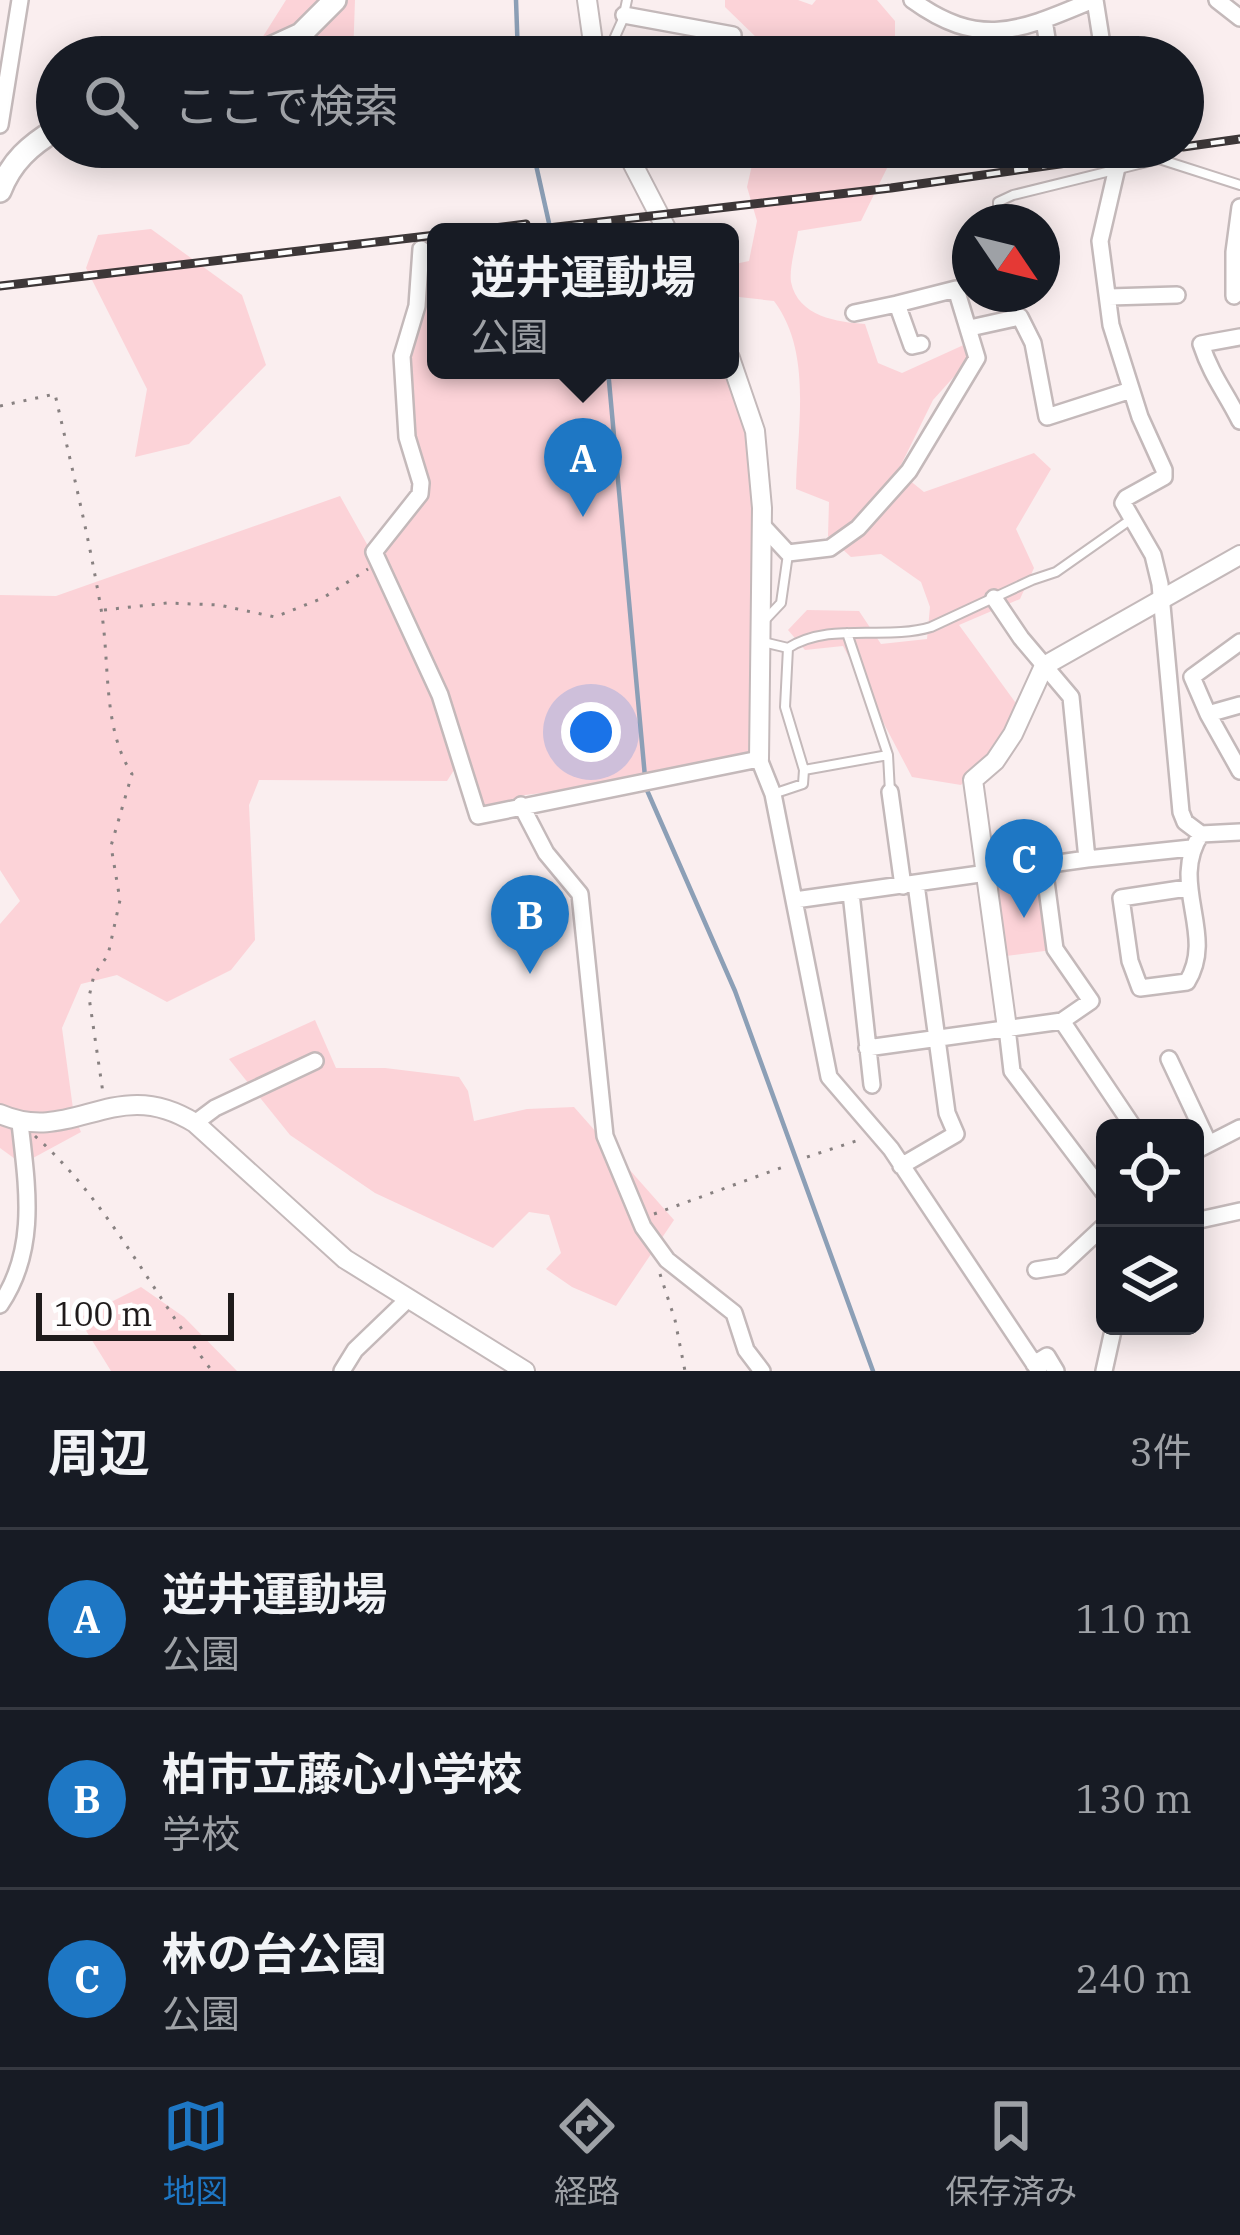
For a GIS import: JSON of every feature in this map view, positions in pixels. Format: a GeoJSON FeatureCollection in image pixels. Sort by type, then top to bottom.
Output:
{"type":"FeatureCollection","features":[{"type":"Feature","properties":{"kind":"main road"},"geometry":{"type":"LineString","coordinates":[[297,36],[335,0]]}},
{"type":"Feature","properties":{"kind":"main road"},"geometry":{"type":"LineString","coordinates":[[0,191],[6,159],[36,142]]}},
{"type":"Feature","properties":{"kind":"street"},"geometry":{"type":"LineString","coordinates":[[0,125],[20,0]]}},
{"type":"Feature","properties":{"kind":"street"},"geometry":{"type":"LineString","coordinates":[[587,0],[592,36]]}},
{"type":"Feature","properties":{"kind":"street"},"geometry":{"type":"LineString","coordinates":[[912,0],[936,17],[979,33],[1044,20],[1094,0],[1100,36]]}},
{"type":"Feature","properties":{"kind":"street"},"geometry":{"type":"LineString","coordinates":[[1217,0],[1240,18]]}},
{"type":"Feature","properties":{"kind":"street"},"geometry":{"type":"LineString","coordinates":[[625,8],[733,35]]}},
{"type":"Feature","properties":{"kind":"street"},"geometry":{"type":"LineString","coordinates":[[1044,20],[1047,36]]}},
{"type":"Feature","properties":{"kind":"street"},"geometry":{"type":"LineString","coordinates":[[635,168],[663,223]]}},
{"type":"Feature","properties":{"kind":"street"},"geometry":{"type":"LineString","coordinates":[[1116,168],[1100,241],[1117,353],[1164,470],[1164,477],[1123,503],[1153,555],[1181,812],[1196,841],[1187,888],[1197,939],[1195,969],[1186,982],[1140,988],[1130,961],[1120,898],[1187,888]]}},
{"type":"Feature","properties":{"kind":"street"},"geometry":{"type":"LineString","coordinates":[[1234,296],[1240,207]]}},
{"type":"Feature","properties":{"kind":"street"},"geometry":{"type":"LineString","coordinates":[[421,249],[417,306],[402,356],[407,437],[420,494],[374,551],[440,695],[478,816],[759,759]]}},
{"type":"Feature","properties":{"kind":"street"},"geometry":{"type":"LineString","coordinates":[[854,313],[952,290]]}},
{"type":"Feature","properties":{"kind":"street"},"geometry":{"type":"LineString","coordinates":[[1109,297],[1177,295]]}},
{"type":"Feature","properties":{"kind":"street"},"geometry":{"type":"LineString","coordinates":[[897,304],[912,346],[921,344]]}},
{"type":"Feature","properties":{"kind":"street"},"geometry":{"type":"LineString","coordinates":[[763,526],[788,553],[830,548],[843,541],[909,471],[977,358],[964,312]]}},
{"type":"Feature","properties":{"kind":"street"},"geometry":{"type":"LineString","coordinates":[[970,328],[1020,317],[1033,343],[1047,417],[1131,390]]}},
{"type":"Feature","properties":{"kind":"street"},"geometry":{"type":"LineString","coordinates":[[1240,337],[1201,344],[1212,379],[1227,394],[1240,422]]}},
{"type":"Feature","properties":{"kind":"street"},"geometry":{"type":"LineString","coordinates":[[737,379],[755,431],[763,526],[759,759],[773,794],[829,1077],[902,1166],[1037,1367],[1047,1356],[1056,1371]]}},
{"type":"Feature","properties":{"kind":"street"},"geometry":{"type":"LineString","coordinates":[[1096,1182],[1012,1071],[973,780],[995,761],[1013,734],[1044,666],[1240,555]]}},
{"type":"Feature","properties":{"kind":"street"},"geometry":{"type":"LineString","coordinates":[[994,598],[1071,697],[1087,859]]}},
{"type":"Feature","properties":{"kind":"street"},"geometry":{"type":"LineString","coordinates":[[1240,642],[1192,677],[1240,771]]}},
{"type":"Feature","properties":{"kind":"street"},"geometry":{"type":"LineString","coordinates":[[1208,714],[1240,705]]}},
{"type":"Feature","properties":{"kind":"street"},"geometry":{"type":"LineString","coordinates":[[890,792],[938,1038],[947,1113],[956,1134],[902,1166]]}},
{"type":"Feature","properties":{"kind":"street"},"geometry":{"type":"LineString","coordinates":[[521,805],[546,853],[580,894],[605,1136],[641,1219],[668,1260],[734,1313],[746,1350],[762,1371]]}},
{"type":"Feature","properties":{"kind":"street"},"geometry":{"type":"LineString","coordinates":[[795,900],[1044,866],[1240,832]]}},
{"type":"Feature","properties":{"kind":"street"},"geometry":{"type":"LineString","coordinates":[[867,1048],[1062,1021],[1090,1000],[1054,950],[1044,866]]}},
{"type":"Feature","properties":{"kind":"street"},"geometry":{"type":"LineString","coordinates":[[850,893],[872,1085]]}},
{"type":"Feature","properties":{"kind":"street"},"geometry":{"type":"LineString","coordinates":[[1062,1021],[1128,1119]]}},
{"type":"Feature","properties":{"kind":"street"},"geometry":{"type":"LineString","coordinates":[[1169,1059],[1191,1119]]}},
{"type":"Feature","properties":{"kind":"street"},"geometry":{"type":"LineString","coordinates":[[195,1124],[214,1108],[315,1060]]}},
{"type":"Feature","properties":{"kind":"street"},"geometry":{"type":"LineString","coordinates":[[0,1114],[20,1123],[58,1122],[108,1106],[150,1104],[171,1109],[195,1124],[345,1259],[525,1371]]}},
{"type":"Feature","properties":{"kind":"street"},"geometry":{"type":"LineString","coordinates":[[0,1305],[20,1267],[26,1240],[28,1196],[20,1123]]}},
{"type":"Feature","properties":{"kind":"street"},"geometry":{"type":"LineString","coordinates":[[1204,1147],[1240,1129]]}},
{"type":"Feature","properties":{"kind":"street"},"geometry":{"type":"LineString","coordinates":[[1204,1219],[1240,1211]]}},
{"type":"Feature","properties":{"kind":"street"},"geometry":{"type":"LineString","coordinates":[[1036,1270],[1060,1265],[1103,1227]]}},
{"type":"Feature","properties":{"kind":"street"},"geometry":{"type":"LineString","coordinates":[[342,1371],[356,1350],[407,1300]]}},
{"type":"Feature","properties":{"kind":"street"},"geometry":{"type":"LineString","coordinates":[[1104,1371],[1112,1335]]}},
{"type":"Feature","properties":{"kind":"lane"},"geometry":{"type":"LineString","coordinates":[[614,36],[625,8]]}},
{"type":"Feature","properties":{"kind":"lane"},"geometry":{"type":"LineString","coordinates":[[998,204],[1088,168]]}},
{"type":"Feature","properties":{"kind":"lane"},"geometry":{"type":"LineString","coordinates":[[1193,168],[1240,185]]}},
{"type":"Feature","properties":{"kind":"lane"},"geometry":{"type":"LineString","coordinates":[[788,648],[804,638],[914,632],[1057,572],[1130,520]]}},
{"type":"Feature","properties":{"kind":"lane"},"geometry":{"type":"LineString","coordinates":[[788,553],[781,603],[761,632],[788,648]]}},
{"type":"Feature","properties":{"kind":"lane"},"geometry":{"type":"LineString","coordinates":[[847,633],[888,755],[890,792]]}},
{"type":"Feature","properties":{"kind":"lane"},"geometry":{"type":"LineString","coordinates":[[773,794],[803,784],[804,770],[784,707],[788,648]]}},
{"type":"Feature","properties":{"kind":"lane"},"geometry":{"type":"LineString","coordinates":[[804,770],[888,755]]}},
{"type":"Feature","properties":{"kind":"path"},"geometry":{"type":"LineString","coordinates":[[0,406],[55,394],[102,610],[112,726],[122,762],[132,774],[111,846],[120,900],[108,955],[94,975],[89,997],[98,1078],[108,1106]]}},
{"type":"Feature","properties":{"kind":"path"},"geometry":{"type":"LineString","coordinates":[[102,610],[167,603],[237,608],[275,617],[322,598],[376,563]]}},
{"type":"Feature","properties":{"kind":"path"},"geometry":{"type":"LineString","coordinates":[[20,1123],[94,1196],[170,1317],[212,1371]]}},
{"type":"Feature","properties":{"kind":"path"},"geometry":{"type":"LineString","coordinates":[[807,1157],[878,1134]]}},
{"type":"Feature","properties":{"kind":"path"},"geometry":{"type":"LineString","coordinates":[[641,1219],[783,1167]]}},
{"type":"Feature","properties":{"kind":"path"},"geometry":{"type":"LineString","coordinates":[[668,1260],[659,1270],[685,1371]]}},
{"type":"Feature","properties":{"kind":"shaded area"},"geometry":{"type":"Polygon","coordinates":[[[286,0],[355,0],[354,36],[263,36],[286,0]]]}},
{"type":"Feature","properties":{"kind":"shaded area"},"geometry":{"type":"Polygon","coordinates":[[[725,0],[798,0],[812,5],[816,0],[877,0],[895,21],[895,36],[755,36],[725,7],[725,0]]]}},
{"type":"Feature","properties":{"kind":"shaded area"},"geometry":{"type":"Polygon","coordinates":[[[751,168],[887,168],[861,221],[798,231],[791,276],[795,294],[810,310],[865,324],[878,363],[902,373],[968,343],[969,360],[933,400],[898,471],[924,492],[1034,453],[1051,469],[1016,529],[1034,568],[1020,599],[959,625],[1018,706],[991,755],[961,785],[912,777],[843,646],[805,650],[788,630],[807,610],[859,611],[881,644],[927,639],[930,607],[921,582],[881,554],[851,557],[828,536],[829,502],[796,489],[800,391],[794,344],[774,301],[739,297],[739,263],[749,261],[757,221],[747,187],[751,168]]]}},
{"type":"Feature","properties":{"kind":"shaded area"},"geometry":{"type":"Polygon","coordinates":[[[151,229],[242,295],[266,365],[189,444],[135,457],[147,389],[86,268],[98,235],[151,229]]]}},
{"type":"Feature","properties":{"kind":"shaded area"},"geometry":{"type":"Polygon","coordinates":[[[427,248],[427,379],[734,379],[755,431],[759,759],[660,779],[525,795],[483,809],[463,756],[447,781],[259,780],[249,805],[255,940],[231,970],[167,1002],[117,975],[81,984],[62,1028],[74,1116],[81,1132],[22,1164],[0,1148],[0,924],[20,901],[0,870],[0,595],[56,596],[340,496],[377,562],[421,483],[402,356],[421,249],[427,248]]]}},
{"type":"Feature","properties":{"kind":"shaded area"},"geometry":{"type":"Polygon","coordinates":[[[1039,872],[1052,950],[1006,956],[996,885],[1002,877],[1039,872]]]}},
{"type":"Feature","properties":{"kind":"shaded area"},"geometry":{"type":"Polygon","coordinates":[[[315,1020],[336,1068],[459,1077],[468,1091],[474,1121],[527,1109],[574,1107],[674,1220],[616,1306],[572,1287],[546,1269],[561,1253],[549,1215],[529,1212],[493,1248],[375,1193],[290,1135],[229,1059],[315,1020]]]}},
{"type":"Feature","properties":{"kind":"shaded area"},"geometry":{"type":"Polygon","coordinates":[[[141,1287],[184,1317],[237,1371],[111,1371],[85,1329],[83,1316],[141,1287]]]}},
{"type":"Feature","properties":{"kind":"waterway"},"geometry":{"type":"LineString","coordinates":[[516,0],[517,36]]}},
{"type":"Feature","properties":{"kind":"waterway"},"geometry":{"type":"LineString","coordinates":[[537,168],[549,223]]}},
{"type":"Feature","properties":{"kind":"waterway"},"geometry":{"type":"LineString","coordinates":[[609,379],[645,777]]}},
{"type":"Feature","properties":{"kind":"waterway"},"geometry":{"type":"LineString","coordinates":[[646,788],[735,991],[873,1371]]}},
{"type":"Feature","properties":{"kind":"railway"},"geometry":{"type":"LineString","coordinates":[[1204,144],[1240,139]]}},
{"type":"Feature","properties":{"kind":"railway"},"geometry":{"type":"LineString","coordinates":[[591,223],[1032,168]]}},
{"type":"Feature","properties":{"kind":"railway"},"geometry":{"type":"LineString","coordinates":[[0,286],[427,236]]}},
{"type":"Feature","properties":{"kind":"place","name":"逆井運動場"},"geometry":{"type":"Point","coordinates":[583,517]}},
{"type":"Feature","properties":{"kind":"place","name":"林の台公園"},"geometry":{"type":"Point","coordinates":[1024,918]}},
{"type":"Feature","properties":{"kind":"place","name":"柏市立藤心小学校"},"geometry":{"type":"Point","coordinates":[530,974]}}]}
